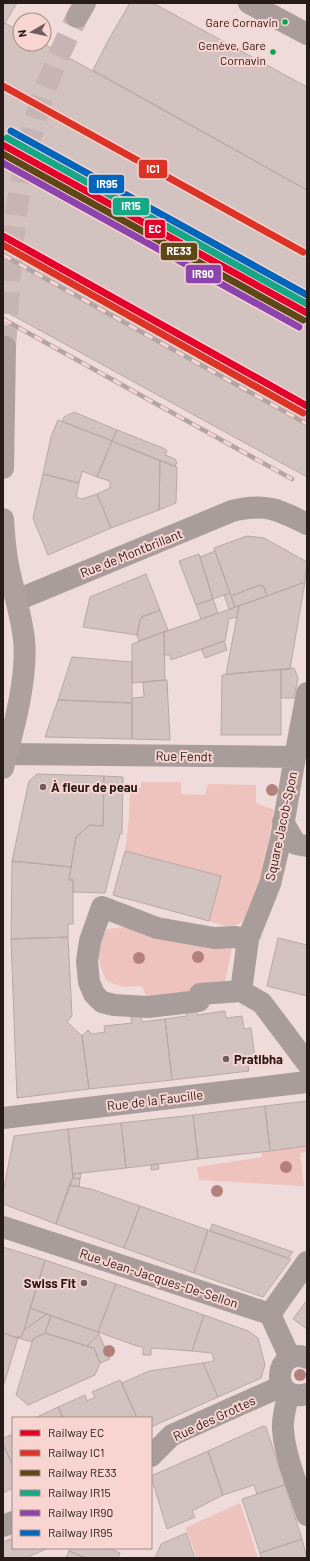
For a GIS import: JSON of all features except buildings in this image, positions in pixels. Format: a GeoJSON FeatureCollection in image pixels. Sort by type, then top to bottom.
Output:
{"type":"FeatureCollection","features":[{"type":"Feature","properties":{"kind":"main road"},"geometry":{"type":"LineString","coordinates":[[3,468],[4,347]]}},
{"type":"Feature","properties":{"kind":"main road"},"geometry":{"type":"LineString","coordinates":[[3,519],[10,603],[24,640],[22,685],[5,761]]}},
{"type":"Feature","properties":{"kind":"street"},"geometry":{"type":"LineString","coordinates":[[249,3],[307,34]]}},
{"type":"Feature","properties":{"kind":"street","name":"Rue de Montbrillant"},"geometry":{"type":"LineString","coordinates":[[10,603],[232,511],[246,508],[273,508],[307,524]]}},
{"type":"Feature","properties":{"kind":"street"},"geometry":{"type":"LineString","coordinates":[[295,757],[307,693]]}},
{"type":"Feature","properties":{"kind":"street","name":"Rue Fendt"},"geometry":{"type":"LineString","coordinates":[[5,761],[193,756],[295,757]]}},
{"type":"Feature","properties":{"kind":"street","name":"Square Jacob-Spon"},"geometry":{"type":"LineString","coordinates":[[240,991],[248,939],[270,884],[282,830],[295,757]]}},
{"type":"Feature","properties":{"kind":"street"},"geometry":{"type":"LineString","coordinates":[[282,830],[296,844],[307,846]]}},
{"type":"Feature","properties":{"kind":"street"},"geometry":{"type":"LineString","coordinates":[[248,939],[234,937],[214,938],[157,928],[102,907],[90,941],[87,962],[89,982],[94,994],[102,1002],[148,1007],[199,1001],[200,994],[240,991],[262,1004],[307,1063]]}},
{"type":"Feature","properties":{"kind":"street","name":"Rue de la Faucille"},"geometry":{"type":"LineString","coordinates":[[3,1118],[307,1082]]}},
{"type":"Feature","properties":{"kind":"street","name":"Rue Jean-Jacques-De-Sellon"},"geometry":{"type":"LineString","coordinates":[[3,1227],[270,1314]]}},
{"type":"Feature","properties":{"kind":"street"},"geometry":{"type":"LineString","coordinates":[[307,1262],[270,1314],[298,1358],[284,1363],[280,1370],[279,1379],[293,1391],[283,1415],[284,1443],[307,1515]]}},
{"type":"Feature","properties":{"kind":"street","name":"Rue des Grottes"},"geometry":{"type":"LineString","coordinates":[[152,1455],[172,1435],[293,1391]]}},
{"type":"Feature","properties":{"kind":"shaded area"},"geometry":{"type":"Polygon","coordinates":[[[141,782],[181,782],[181,794],[205,795],[208,784],[256,785],[256,803],[274,810],[262,880],[246,917],[239,924],[228,927],[209,921],[220,876],[125,851],[129,817],[130,788],[141,788],[141,782]]]}},
{"type":"Feature","properties":{"kind":"shaded area"},"geometry":{"type":"Polygon","coordinates":[[[154,924],[233,943],[224,987],[146,996],[142,986],[123,987],[107,981],[99,961],[99,949],[107,929],[154,924]]]}},
{"type":"Feature","properties":{"kind":"shaded area"},"geometry":{"type":"Polygon","coordinates":[[[307,1146],[307,1152],[300,1153],[304,1186],[199,1180],[197,1167],[262,1157],[262,1151],[307,1146]]]}},
{"type":"Feature","properties":{"kind":"shaded area"},"geometry":{"type":"Polygon","coordinates":[[[240,1503],[258,1558],[197,1558],[185,1528],[240,1503]]]}},
{"type":"Feature","properties":{"kind":"tunnel"},"geometry":{"type":"LineString","coordinates":[[5,347],[17,207],[27,152],[38,111],[48,83],[77,17]]}},
{"type":"Feature","properties":{"kind":"railway"},"geometry":{"type":"LineString","coordinates":[[3,255],[307,424]]}},
{"type":"Feature","properties":{"kind":"railway"},"geometry":{"type":"LineString","coordinates":[[3,319],[292,479]]}},
{"type":"Feature","properties":{"kind":"rail line","name":"IC1"},"geometry":{"type":"LineString","coordinates":[[3,86],[303,252]]}},
{"type":"Feature","properties":{"kind":"rail line","name":"IR95"},"geometry":{"type":"LineString","coordinates":[[11,131],[307,295]]}},
{"type":"Feature","properties":{"kind":"rail line","name":"IR15"},"geometry":{"type":"LineString","coordinates":[[7,138],[307,304]]}},
{"type":"Feature","properties":{"kind":"rail line","name":"EC"},"geometry":{"type":"LineString","coordinates":[[3,145],[307,313]]}},
{"type":"Feature","properties":{"kind":"rail line","name":"RE33"},"geometry":{"type":"LineString","coordinates":[[3,154],[303,320]]}},
{"type":"Feature","properties":{"kind":"rail line","name":"IR90"},"geometry":{"type":"LineString","coordinates":[[3,163],[299,327]]}},
{"type":"Feature","properties":{"kind":"rail line","name":"EC"},"geometry":{"type":"LineString","coordinates":[[3,236],[307,406]]}},
{"type":"Feature","properties":{"kind":"rail line","name":"IC1"},"geometry":{"type":"LineString","coordinates":[[3,245],[303,413]]}},
{"type":"Feature","properties":{"kind":"place","name":"Gare Cornavin"},"geometry":{"type":"Point","coordinates":[285,22]}},
{"type":"Feature","properties":{"kind":"place","name":"Genève, Gare Cornavin"},"geometry":{"type":"Point","coordinates":[273,52]}},
{"type":"Feature","properties":{"kind":"place","name":"À fleur de peau"},"geometry":{"type":"Point","coordinates":[43,787]}},
{"type":"Feature","properties":{"kind":"place","name":"Pratibha"},"geometry":{"type":"Point","coordinates":[226,1059]}},
{"type":"Feature","properties":{"kind":"place","name":"Swiss Fit"},"geometry":{"type":"Point","coordinates":[84,1283]}}]}
